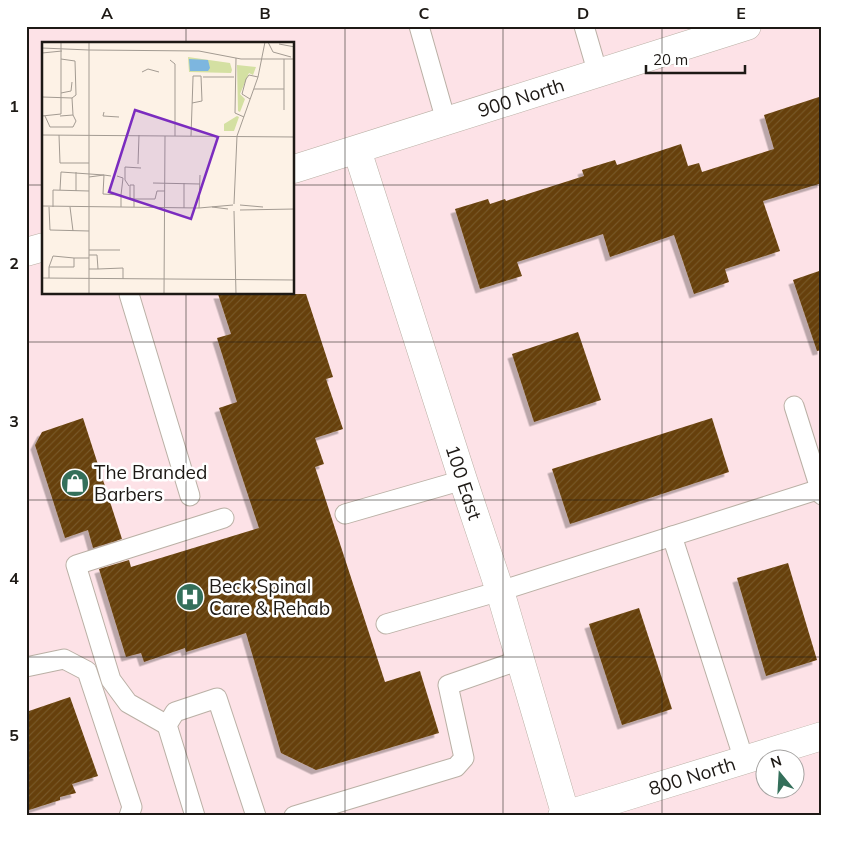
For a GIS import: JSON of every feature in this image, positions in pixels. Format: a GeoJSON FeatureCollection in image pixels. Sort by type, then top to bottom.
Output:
{"type":"FeatureCollection","features":[{"type":"Feature","properties":{"kind":"street","name":"900 North"},"geometry":{"type":"LineString","coordinates":[[295,169],[747,26]]}},
{"type":"Feature","properties":{"kind":"street","name":"100 East"},"geometry":{"type":"LineString","coordinates":[[357,150],[500,591],[565,815]]}},
{"type":"Feature","properties":{"kind":"street"},"geometry":{"type":"LineString","coordinates":[[26,252],[42,248]]}},
{"type":"Feature","properties":{"kind":"street","name":"800 North"},"geometry":{"type":"LineString","coordinates":[[565,815],[822,736]]}},
{"type":"Feature","properties":{"kind":"lane"},"geometry":{"type":"LineString","coordinates":[[419,26],[446,121]]}},
{"type":"Feature","properties":{"kind":"lane"},"geometry":{"type":"LineString","coordinates":[[584,26],[598,74]]}},
{"type":"Feature","properties":{"kind":"lane"},"geometry":{"type":"LineString","coordinates":[[129,295],[190,496]]}},
{"type":"Feature","properties":{"kind":"lane"},"geometry":{"type":"LineString","coordinates":[[386,624],[500,591],[672,536],[821,492],[794,406]]}},
{"type":"Feature","properties":{"kind":"lane"},"geometry":{"type":"LineString","coordinates":[[345,514],[463,480]]}},
{"type":"Feature","properties":{"kind":"lane"},"geometry":{"type":"LineString","coordinates":[[195,816],[167,725],[128,703],[111,680],[76,564],[224,518]]}},
{"type":"Feature","properties":{"kind":"lane"},"geometry":{"type":"LineString","coordinates":[[672,536],[744,760]]}},
{"type":"Feature","properties":{"kind":"lane"},"geometry":{"type":"LineString","coordinates":[[26,667],[64,659],[87,671],[132,807],[129,816]]}},
{"type":"Feature","properties":{"kind":"lane"},"geometry":{"type":"LineString","coordinates":[[294,816],[456,767],[464,758],[448,685],[520,660]]}},
{"type":"Feature","properties":{"kind":"lane"},"geometry":{"type":"LineString","coordinates":[[167,725],[175,712],[217,698],[256,816]]}},
{"type":"Feature","properties":{"kind":"shaded area"},"geometry":{"type":"Polygon","coordinates":[[[26,26],[822,26],[822,816],[26,816],[26,26]]]}},
{"type":"Feature","properties":{"kind":"building"},"geometry":{"type":"Polygon","coordinates":[[[822,96],[822,183],[763,201],[780,251],[725,269],[729,282],[694,294],[674,235],[610,257],[603,234],[517,262],[522,276],[480,289],[455,209],[488,199],[490,204],[505,199],[506,201],[584,176],[582,170],[615,160],[617,165],[681,144],[688,166],[699,163],[702,172],[774,149],[764,115],[822,96]]]}},
{"type":"Feature","properties":{"kind":"building"},"geometry":{"type":"Polygon","coordinates":[[[822,270],[822,350],[817,351],[793,280],[822,270]]]}},
{"type":"Feature","properties":{"kind":"building"},"geometry":{"type":"Polygon","coordinates":[[[306,294],[333,377],[326,379],[343,429],[315,438],[324,464],[315,467],[385,682],[420,671],[439,733],[316,770],[281,753],[246,633],[186,652],[185,648],[144,662],[141,653],[126,657],[99,569],[129,560],[131,567],[259,528],[219,408],[237,402],[217,338],[231,334],[218,295],[306,294]]]}},
{"type":"Feature","properties":{"kind":"building"},"geometry":{"type":"Polygon","coordinates":[[[578,332],[601,400],[534,422],[512,354],[578,332]]]}},
{"type":"Feature","properties":{"kind":"building","name":"The Branded Barbers"},"geometry":{"type":"Polygon","coordinates":[[[83,418],[122,539],[93,548],[88,530],[65,538],[35,445],[42,432],[83,418]]]}},
{"type":"Feature","properties":{"kind":"building"},"geometry":{"type":"Polygon","coordinates":[[[712,418],[729,472],[570,524],[552,469],[712,418]]]}},
{"type":"Feature","properties":{"kind":"building"},"geometry":{"type":"Polygon","coordinates":[[[788,563],[817,660],[766,676],[737,578],[788,563]]]}},
{"type":"Feature","properties":{"kind":"building"},"geometry":{"type":"Polygon","coordinates":[[[639,608],[672,709],[622,725],[589,624],[639,608]]]}},
{"type":"Feature","properties":{"kind":"building"},"geometry":{"type":"Polygon","coordinates":[[[70,697],[98,776],[72,784],[76,793],[60,797],[60,800],[26,811],[26,712],[70,697]]]}},
{"type":"Feature","properties":{"kind":"place","name":"The Branded Barbers"},"geometry":{"type":"Point","coordinates":[75,483]}},
{"type":"Feature","properties":{"kind":"place","name":"Beck Spinal Care & Rehab"},"geometry":{"type":"Point","coordinates":[190,597]}}]}
